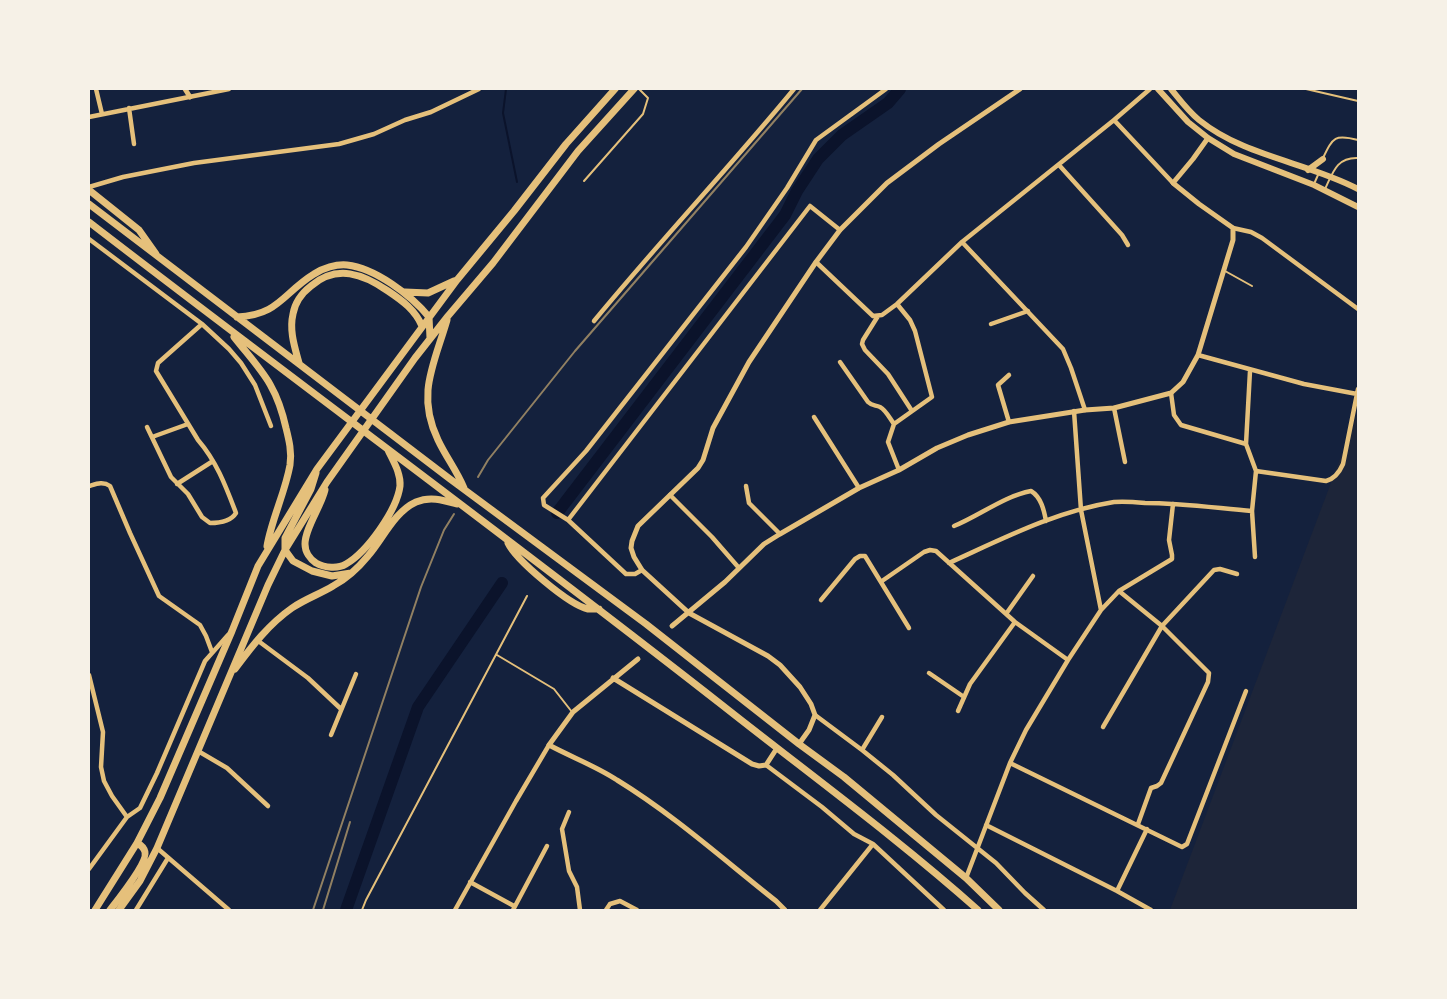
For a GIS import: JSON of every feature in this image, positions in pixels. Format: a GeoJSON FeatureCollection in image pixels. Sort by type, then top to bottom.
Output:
{"type":"FeatureCollection","features":[{"type":"Feature","properties":{"kind":"highway"},"geometry":{"type":"LineString","coordinates":[[95,910],[137,843],[171,773],[253,577],[266,551],[317,469],[457,280],[566,144],[615,89]]}},
{"type":"Feature","properties":{"kind":"highway"},"geometry":{"type":"LineString","coordinates":[[119,910],[140,881],[157,848],[260,603],[285,550],[327,482],[430,338],[493,263],[578,151],[634,89]]}},
{"type":"Feature","properties":{"kind":"highway"},"geometry":{"type":"LineString","coordinates":[[89,189],[139,230],[159,258]]}},
{"type":"Feature","properties":{"kind":"highway"},"geometry":{"type":"LineString","coordinates":[[89,204],[236,317],[646,624],[844,777],[966,878],[999,910]]}},
{"type":"Feature","properties":{"kind":"highway"},"geometry":{"type":"LineString","coordinates":[[89,222],[507,540],[517,557],[554,589],[577,605],[588,609],[599,608],[903,846],[978,910]]}},
{"type":"Feature","properties":{"kind":"highway"},"geometry":{"type":"LineString","coordinates":[[236,317],[249,317],[269,310],[314,274],[333,265],[347,265],[371,273],[404,292],[429,317],[430,338]]}},
{"type":"Feature","properties":{"kind":"highway"},"geometry":{"type":"LineString","coordinates":[[299,364],[292,337],[293,312],[302,294],[316,282],[333,274],[353,274],[370,279],[404,302],[414,312],[422,326]]}},
{"type":"Feature","properties":{"kind":"highway"},"geometry":{"type":"LineString","coordinates":[[404,292],[428,293],[457,280]]}},
{"type":"Feature","properties":{"kind":"highway"},"geometry":{"type":"LineString","coordinates":[[448,316],[427,383],[427,399],[429,413],[438,440],[464,488]]}},
{"type":"Feature","properties":{"kind":"highway"},"geometry":{"type":"LineString","coordinates":[[227,328],[254,360],[274,389],[282,408],[290,445],[290,464],[282,496],[269,534],[266,551]]}},
{"type":"Feature","properties":{"kind":"highway"},"geometry":{"type":"LineString","coordinates":[[327,482],[322,502],[305,542],[308,556],[326,567],[337,567],[345,565],[354,558],[376,534],[391,511],[400,486],[399,474],[387,448]]}},
{"type":"Feature","properties":{"kind":"highway"},"geometry":{"type":"LineString","coordinates":[[317,469],[312,489],[285,538],[285,550],[293,561],[312,571],[332,576],[351,573]]}},
{"type":"Feature","properties":{"kind":"highway"},"geometry":{"type":"LineString","coordinates":[[229,679],[257,640],[269,627],[294,607],[336,585],[351,573],[368,556],[399,515],[416,502],[428,498],[462,505]]}},
{"type":"Feature","properties":{"kind":"highway"},"geometry":{"type":"LineString","coordinates":[[110,910],[145,857],[143,847],[137,843]]}},
{"type":"Feature","properties":{"kind":"main road"},"geometry":{"type":"LineString","coordinates":[[1158,89],[1177,112],[1208,138],[1234,154],[1314,185],[1358,207]]}},
{"type":"Feature","properties":{"kind":"main road"},"geometry":{"type":"LineString","coordinates":[[1171,89],[1189,111],[1216,132],[1254,150],[1331,177],[1358,189]]}},
{"type":"Feature","properties":{"kind":"main road"},"geometry":{"type":"LineString","coordinates":[[1308,170],[1323,159]]}},
{"type":"Feature","properties":{"kind":"street"},"geometry":{"type":"LineString","coordinates":[[96,89],[102,114]]}},
{"type":"Feature","properties":{"kind":"street"},"geometry":{"type":"LineString","coordinates":[[185,89],[190,97]]}},
{"type":"Feature","properties":{"kind":"street"},"geometry":{"type":"LineString","coordinates":[[89,117],[190,97],[215,90],[229,89]]}},
{"type":"Feature","properties":{"kind":"street"},"geometry":{"type":"LineString","coordinates":[[89,189],[123,177],[194,163],[339,144],[374,134],[405,120],[431,112],[479,89]]}},
{"type":"Feature","properties":{"kind":"street"},"geometry":{"type":"LineString","coordinates":[[594,321],[646,257],[761,129],[794,89]]}},
{"type":"Feature","properties":{"kind":"street"},"geometry":{"type":"LineString","coordinates":[[642,570],[635,574],[626,574],[568,520],[544,505],[543,498],[586,451],[746,248],[787,188],[816,140],[886,89]]}},
{"type":"Feature","properties":{"kind":"street"},"geometry":{"type":"LineString","coordinates":[[1020,89],[939,144],[888,183],[840,230],[816,262],[749,362],[725,403],[713,428],[703,460],[698,468],[644,519],[634,534],[631,548],[642,570],[689,613],[768,656],[780,665],[800,687],[811,704],[815,715],[893,775],[936,815],[996,863],[1044,910]]}},
{"type":"Feature","properties":{"kind":"street"},"geometry":{"type":"LineString","coordinates":[[816,262],[873,316],[882,315],[897,304],[962,242],[1150,89]]}},
{"type":"Feature","properties":{"kind":"street"},"geometry":{"type":"LineString","coordinates":[[129,108],[134,144]]}},
{"type":"Feature","properties":{"kind":"street"},"geometry":{"type":"LineString","coordinates":[[1114,120],[1173,183],[1200,204],[1233,228],[1251,232],[1262,238],[1358,309]]}},
{"type":"Feature","properties":{"kind":"street"},"geometry":{"type":"LineString","coordinates":[[1173,183],[1208,138]]}},
{"type":"Feature","properties":{"kind":"street"},"geometry":{"type":"LineString","coordinates":[[1059,164],[1122,235],[1128,245]]}},
{"type":"Feature","properties":{"kind":"street"},"geometry":{"type":"LineString","coordinates":[[568,520],[810,206],[840,230]]}},
{"type":"Feature","properties":{"kind":"street"},"geometry":{"type":"LineString","coordinates":[[672,626],[689,613],[764,544],[859,488],[899,470],[937,448],[968,435],[1009,422],[1084,410],[1114,408],[1171,393],[1183,382],[1198,355],[1234,240],[1233,228]]}},
{"type":"Feature","properties":{"kind":"street"},"geometry":{"type":"LineString","coordinates":[[89,239],[202,324],[241,363],[255,385],[271,426]]}},
{"type":"Feature","properties":{"kind":"street"},"geometry":{"type":"LineString","coordinates":[[962,242],[1063,349],[1084,410]]}},
{"type":"Feature","properties":{"kind":"street"},"geometry":{"type":"LineString","coordinates":[[897,304],[910,320],[932,397],[894,424],[888,442],[899,470]]}},
{"type":"Feature","properties":{"kind":"street"},"geometry":{"type":"LineString","coordinates":[[991,324],[1028,311]]}},
{"type":"Feature","properties":{"kind":"street"},"geometry":{"type":"LineString","coordinates":[[878,316],[862,340],[862,344],[865,350],[888,374],[912,411]]}},
{"type":"Feature","properties":{"kind":"street"},"geometry":{"type":"LineString","coordinates":[[147,427],[171,477],[188,494],[202,517],[210,523],[226,521],[235,516],[236,513],[223,477],[188,424],[156,370],[156,366],[202,324]]}},
{"type":"Feature","properties":{"kind":"street"},"geometry":{"type":"LineString","coordinates":[[1198,355],[1250,371],[1304,384],[1358,392],[1343,464],[1330,480],[1256,471]]}},
{"type":"Feature","properties":{"kind":"street"},"geometry":{"type":"LineString","coordinates":[[840,362],[868,402],[884,410],[894,424]]}},
{"type":"Feature","properties":{"kind":"street"},"geometry":{"type":"LineString","coordinates":[[1250,371],[1246,444],[1256,471],[1252,511],[1255,558]]}},
{"type":"Feature","properties":{"kind":"street"},"geometry":{"type":"LineString","coordinates":[[1009,375],[998,384],[1009,422]]}},
{"type":"Feature","properties":{"kind":"street"},"geometry":{"type":"LineString","coordinates":[[1171,393],[1174,415],[1181,425],[1246,444]]}},
{"type":"Feature","properties":{"kind":"street"},"geometry":{"type":"LineString","coordinates":[[1114,408],[1125,462]]}},
{"type":"Feature","properties":{"kind":"street"},"geometry":{"type":"LineString","coordinates":[[1074,412],[1081,510],[1101,610]]}},
{"type":"Feature","properties":{"kind":"street"},"geometry":{"type":"LineString","coordinates":[[814,418],[859,488]]}},
{"type":"Feature","properties":{"kind":"street"},"geometry":{"type":"LineString","coordinates":[[152,437],[188,424]]}},
{"type":"Feature","properties":{"kind":"street"},"geometry":{"type":"LineString","coordinates":[[177,484],[213,461]]}},
{"type":"Feature","properties":{"kind":"street"},"geometry":{"type":"LineString","coordinates":[[89,486],[100,483],[106,483],[110,486],[159,596],[200,625],[212,652]]}},
{"type":"Feature","properties":{"kind":"street"},"geometry":{"type":"LineString","coordinates":[[746,486],[749,503],[780,534]]}},
{"type":"Feature","properties":{"kind":"street"},"geometry":{"type":"LineString","coordinates":[[954,526],[998,504],[1031,491],[1044,509],[1046,521]]}},
{"type":"Feature","properties":{"kind":"street"},"geometry":{"type":"LineString","coordinates":[[670,495],[712,537],[739,568]]}},
{"type":"Feature","properties":{"kind":"street"},"geometry":{"type":"LineString","coordinates":[[949,563],[1012,534],[1046,521],[1116,502],[1173,504],[1252,511]]}},
{"type":"Feature","properties":{"kind":"street"},"geometry":{"type":"LineString","coordinates":[[966,878],[1010,763],[1030,723],[1068,660],[1101,610],[1118,592],[1156,567],[1172,559],[1168,540],[1173,504]]}},
{"type":"Feature","properties":{"kind":"street"},"geometry":{"type":"LineString","coordinates":[[882,582],[924,552],[936,551],[1015,622],[1068,660]]}},
{"type":"Feature","properties":{"kind":"street"},"geometry":{"type":"LineString","coordinates":[[821,600],[855,559],[865,556],[910,628]]}},
{"type":"Feature","properties":{"kind":"street"},"geometry":{"type":"LineString","coordinates":[[1103,726],[1162,626],[1214,570],[1220,569],[1236,574]]}},
{"type":"Feature","properties":{"kind":"street"},"geometry":{"type":"LineString","coordinates":[[1006,614],[1033,576]]}},
{"type":"Feature","properties":{"kind":"street"},"geometry":{"type":"LineString","coordinates":[[1118,592],[1162,626],[1198,664],[1207,670],[1209,678],[1161,783],[1151,788],[1138,824]]}},
{"type":"Feature","properties":{"kind":"street"},"geometry":{"type":"LineString","coordinates":[[958,710],[970,684],[1015,622]]}},
{"type":"Feature","properties":{"kind":"street"},"geometry":{"type":"LineString","coordinates":[[89,870],[127,817],[140,808],[205,661],[232,631]]}},
{"type":"Feature","properties":{"kind":"street"},"geometry":{"type":"LineString","coordinates":[[257,640],[308,678],[341,709]]}},
{"type":"Feature","properties":{"kind":"street"},"geometry":{"type":"LineString","coordinates":[[455,910],[549,745],[573,712],[638,659]]}},
{"type":"Feature","properties":{"kind":"street"},"geometry":{"type":"LineString","coordinates":[[929,673],[964,698]]}},
{"type":"Feature","properties":{"kind":"street"},"geometry":{"type":"LineString","coordinates":[[331,735],[356,674]]}},
{"type":"Feature","properties":{"kind":"street"},"geometry":{"type":"LineString","coordinates":[[89,675],[103,732],[101,767],[104,781],[127,817]]}},
{"type":"Feature","properties":{"kind":"street"},"geometry":{"type":"LineString","coordinates":[[613,678],[752,764],[766,765],[822,807],[854,834],[873,844],[944,910]]}},
{"type":"Feature","properties":{"kind":"street"},"geometry":{"type":"LineString","coordinates":[[1010,763],[1182,847],[1189,839],[1246,692]]}},
{"type":"Feature","properties":{"kind":"street"},"geometry":{"type":"LineString","coordinates":[[799,744],[809,730],[815,715]]}},
{"type":"Feature","properties":{"kind":"street"},"geometry":{"type":"LineString","coordinates":[[862,750],[882,717]]}},
{"type":"Feature","properties":{"kind":"street"},"geometry":{"type":"LineString","coordinates":[[549,745],[616,778],[641,795],[706,844],[785,910]]}},
{"type":"Feature","properties":{"kind":"street"},"geometry":{"type":"LineString","coordinates":[[766,765],[777,748]]}},
{"type":"Feature","properties":{"kind":"street"},"geometry":{"type":"LineString","coordinates":[[198,751],[226,768],[268,806]]}},
{"type":"Feature","properties":{"kind":"street"},"geometry":{"type":"LineString","coordinates":[[569,812],[562,829],[569,871],[576,887],[580,910]]}},
{"type":"Feature","properties":{"kind":"street"},"geometry":{"type":"LineString","coordinates":[[986,825],[1151,910]]}},
{"type":"Feature","properties":{"kind":"street"},"geometry":{"type":"LineString","coordinates":[[1117,891],[1147,829]]}},
{"type":"Feature","properties":{"kind":"street"},"geometry":{"type":"LineString","coordinates":[[820,910],[873,844]]}},
{"type":"Feature","properties":{"kind":"street"},"geometry":{"type":"LineString","coordinates":[[470,882],[514,908],[547,846]]}},
{"type":"Feature","properties":{"kind":"street"},"geometry":{"type":"LineString","coordinates":[[157,848],[229,910]]}},
{"type":"Feature","properties":{"kind":"street"},"geometry":{"type":"LineString","coordinates":[[136,910],[168,858]]}},
{"type":"Feature","properties":{"kind":"street"},"geometry":{"type":"LineString","coordinates":[[606,910],[610,904],[620,901],[637,910]]}},
{"type":"Feature","properties":{"kind":"lane"},"geometry":{"type":"LineString","coordinates":[[584,181],[643,114],[648,98],[640,89]]}},
{"type":"Feature","properties":{"kind":"lane"},"geometry":{"type":"LineString","coordinates":[[1306,89],[1358,101]]}},
{"type":"Feature","properties":{"kind":"lane"},"geometry":{"type":"LineString","coordinates":[[1314,185],[1331,142],[1342,136],[1358,140]]}},
{"type":"Feature","properties":{"kind":"lane"},"geometry":{"type":"LineString","coordinates":[[1325,190],[1342,161],[1346,158],[1358,158]]}},
{"type":"Feature","properties":{"kind":"lane"},"geometry":{"type":"LineString","coordinates":[[1225,271],[1252,286]]}},
{"type":"Feature","properties":{"kind":"lane"},"geometry":{"type":"LineString","coordinates":[[362,910],[370,891],[527,596]]}},
{"type":"Feature","properties":{"kind":"lane"},"geometry":{"type":"LineString","coordinates":[[497,655],[554,689],[573,712]]}},
{"type":"Feature","properties":{"kind":"shaded area"},"geometry":{"type":"Polygon","coordinates":[[[1358,411],[1358,910],[1170,910],[1358,411]]]}},
{"type":"Feature","properties":{"kind":"waterway"},"geometry":{"type":"LineString","coordinates":[[506,89],[503,113],[517,182]]}},
{"type":"Feature","properties":{"kind":"waterway"},"geometry":{"type":"LineString","coordinates":[[557,513],[785,215],[797,191],[818,159],[842,135],[888,103],[900,89]]}},
{"type":"Feature","properties":{"kind":"waterway"},"geometry":{"type":"LineString","coordinates":[[346,910],[418,707],[502,583]]}},
{"type":"Feature","properties":{"kind":"railway"},"geometry":{"type":"LineString","coordinates":[[478,477],[488,460],[575,351],[802,89]]}},
{"type":"Feature","properties":{"kind":"railway"},"geometry":{"type":"LineString","coordinates":[[313,910],[421,587],[444,530],[454,514]]}},
{"type":"Feature","properties":{"kind":"railway"},"geometry":{"type":"LineString","coordinates":[[323,910],[350,822]]}}]}
